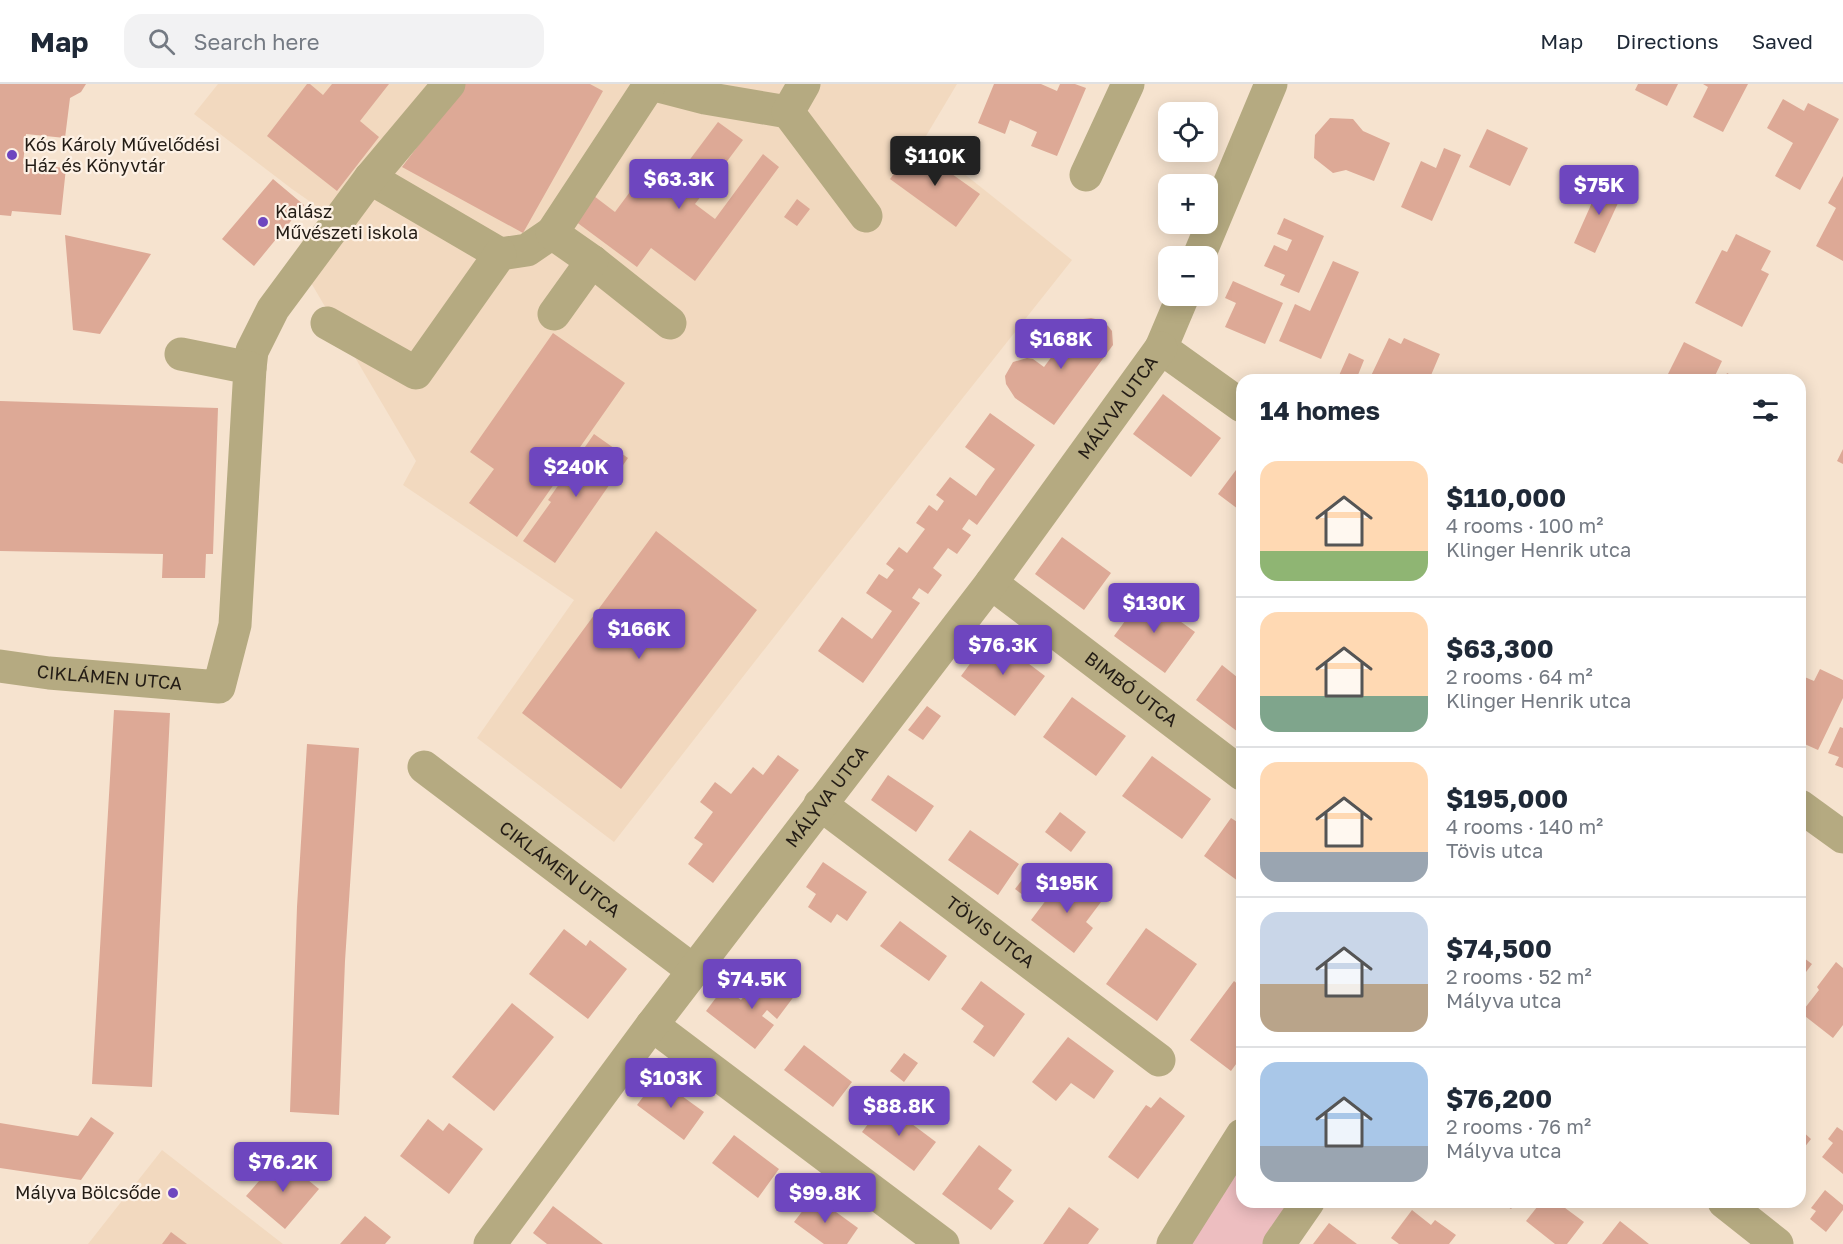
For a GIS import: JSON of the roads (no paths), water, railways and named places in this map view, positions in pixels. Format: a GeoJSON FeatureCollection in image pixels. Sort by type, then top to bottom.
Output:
{"type":"FeatureCollection","features":[{"type":"Feature","properties":{"kind":"street"},"geometry":{"type":"LineString","coordinates":[[181,354],[250,368],[252,351],[273,309],[370,178],[449,84]]}},
{"type":"Feature","properties":{"kind":"street"},"geometry":{"type":"LineString","coordinates":[[370,178],[500,254],[527,250],[552,233],[651,84],[705,98],[788,112],[866,216]]}},
{"type":"Feature","properties":{"kind":"street"},"geometry":{"type":"LineString","coordinates":[[788,112],[804,84]]}},
{"type":"Feature","properties":{"kind":"street"},"geometry":{"type":"LineString","coordinates":[[1086,175],[1128,84]]}},
{"type":"Feature","properties":{"kind":"street"},"geometry":{"type":"LineString","coordinates":[[1203,246],[1271,84]]}},
{"type":"Feature","properties":{"kind":"street"},"geometry":{"type":"LineString","coordinates":[[552,233],[592,261],[670,323]]}},
{"type":"Feature","properties":{"kind":"street"},"geometry":{"type":"LineString","coordinates":[[327,323],[416,373],[500,254]]}},
{"type":"Feature","properties":{"kind":"street"},"geometry":{"type":"LineString","coordinates":[[554,314],[592,261]]}},
{"type":"Feature","properties":{"kind":"street","name":"MÁLYVA UTCA"},"geometry":{"type":"LineString","coordinates":[[490,1244],[652,1025],[991,583],[1161,348],[1179,306]]}},
{"type":"Feature","properties":{"kind":"street"},"geometry":{"type":"LineString","coordinates":[[1161,348],[1236,401]]}},
{"type":"Feature","properties":{"kind":"street","name":"CIKLÁMEN UTCA"},"geometry":{"type":"LineString","coordinates":[[0,666],[49,673],[219,687],[235,625],[250,368]]}},
{"type":"Feature","properties":{"kind":"street","name":"BIMBÓ UTCA"},"geometry":{"type":"LineString","coordinates":[[991,583],[1236,769]]}},
{"type":"Feature","properties":{"kind":"street","name":"CIKLÁMEN UTCA"},"geometry":{"type":"LineString","coordinates":[[424,767],[694,971]]}},
{"type":"Feature","properties":{"kind":"street","name":"TÖVIS UTCA"},"geometry":{"type":"LineString","coordinates":[[820,804],[1159,1060]]}},
{"type":"Feature","properties":{"kind":"street"},"geometry":{"type":"LineString","coordinates":[[1806,810],[1843,837]]}},
{"type":"Feature","properties":{"kind":"street"},"geometry":{"type":"LineString","coordinates":[[652,1025],[943,1244]]}},
{"type":"Feature","properties":{"kind":"street"},"geometry":{"type":"LineString","coordinates":[[1173,1244],[1236,1144]]}},
{"type":"Feature","properties":{"kind":"street"},"geometry":{"type":"LineString","coordinates":[[1279,1244],[1304,1208]]}},
{"type":"Feature","properties":{"kind":"street"},"geometry":{"type":"LineString","coordinates":[[1731,1208],[1776,1244]]}},
{"type":"Feature","properties":{"kind":"place","name":"Kós Károly Művelődési Ház és Könyvtár"},"geometry":{"type":"Point","coordinates":[12,155]}},
{"type":"Feature","properties":{"kind":"place","name":"Kalász Művészeti iskola"},"geometry":{"type":"Point","coordinates":[263,222]}},
{"type":"Feature","properties":{"kind":"place","name":"Mályva Bölcsőde"},"geometry":{"type":"Point","coordinates":[173,1193]}}]}
